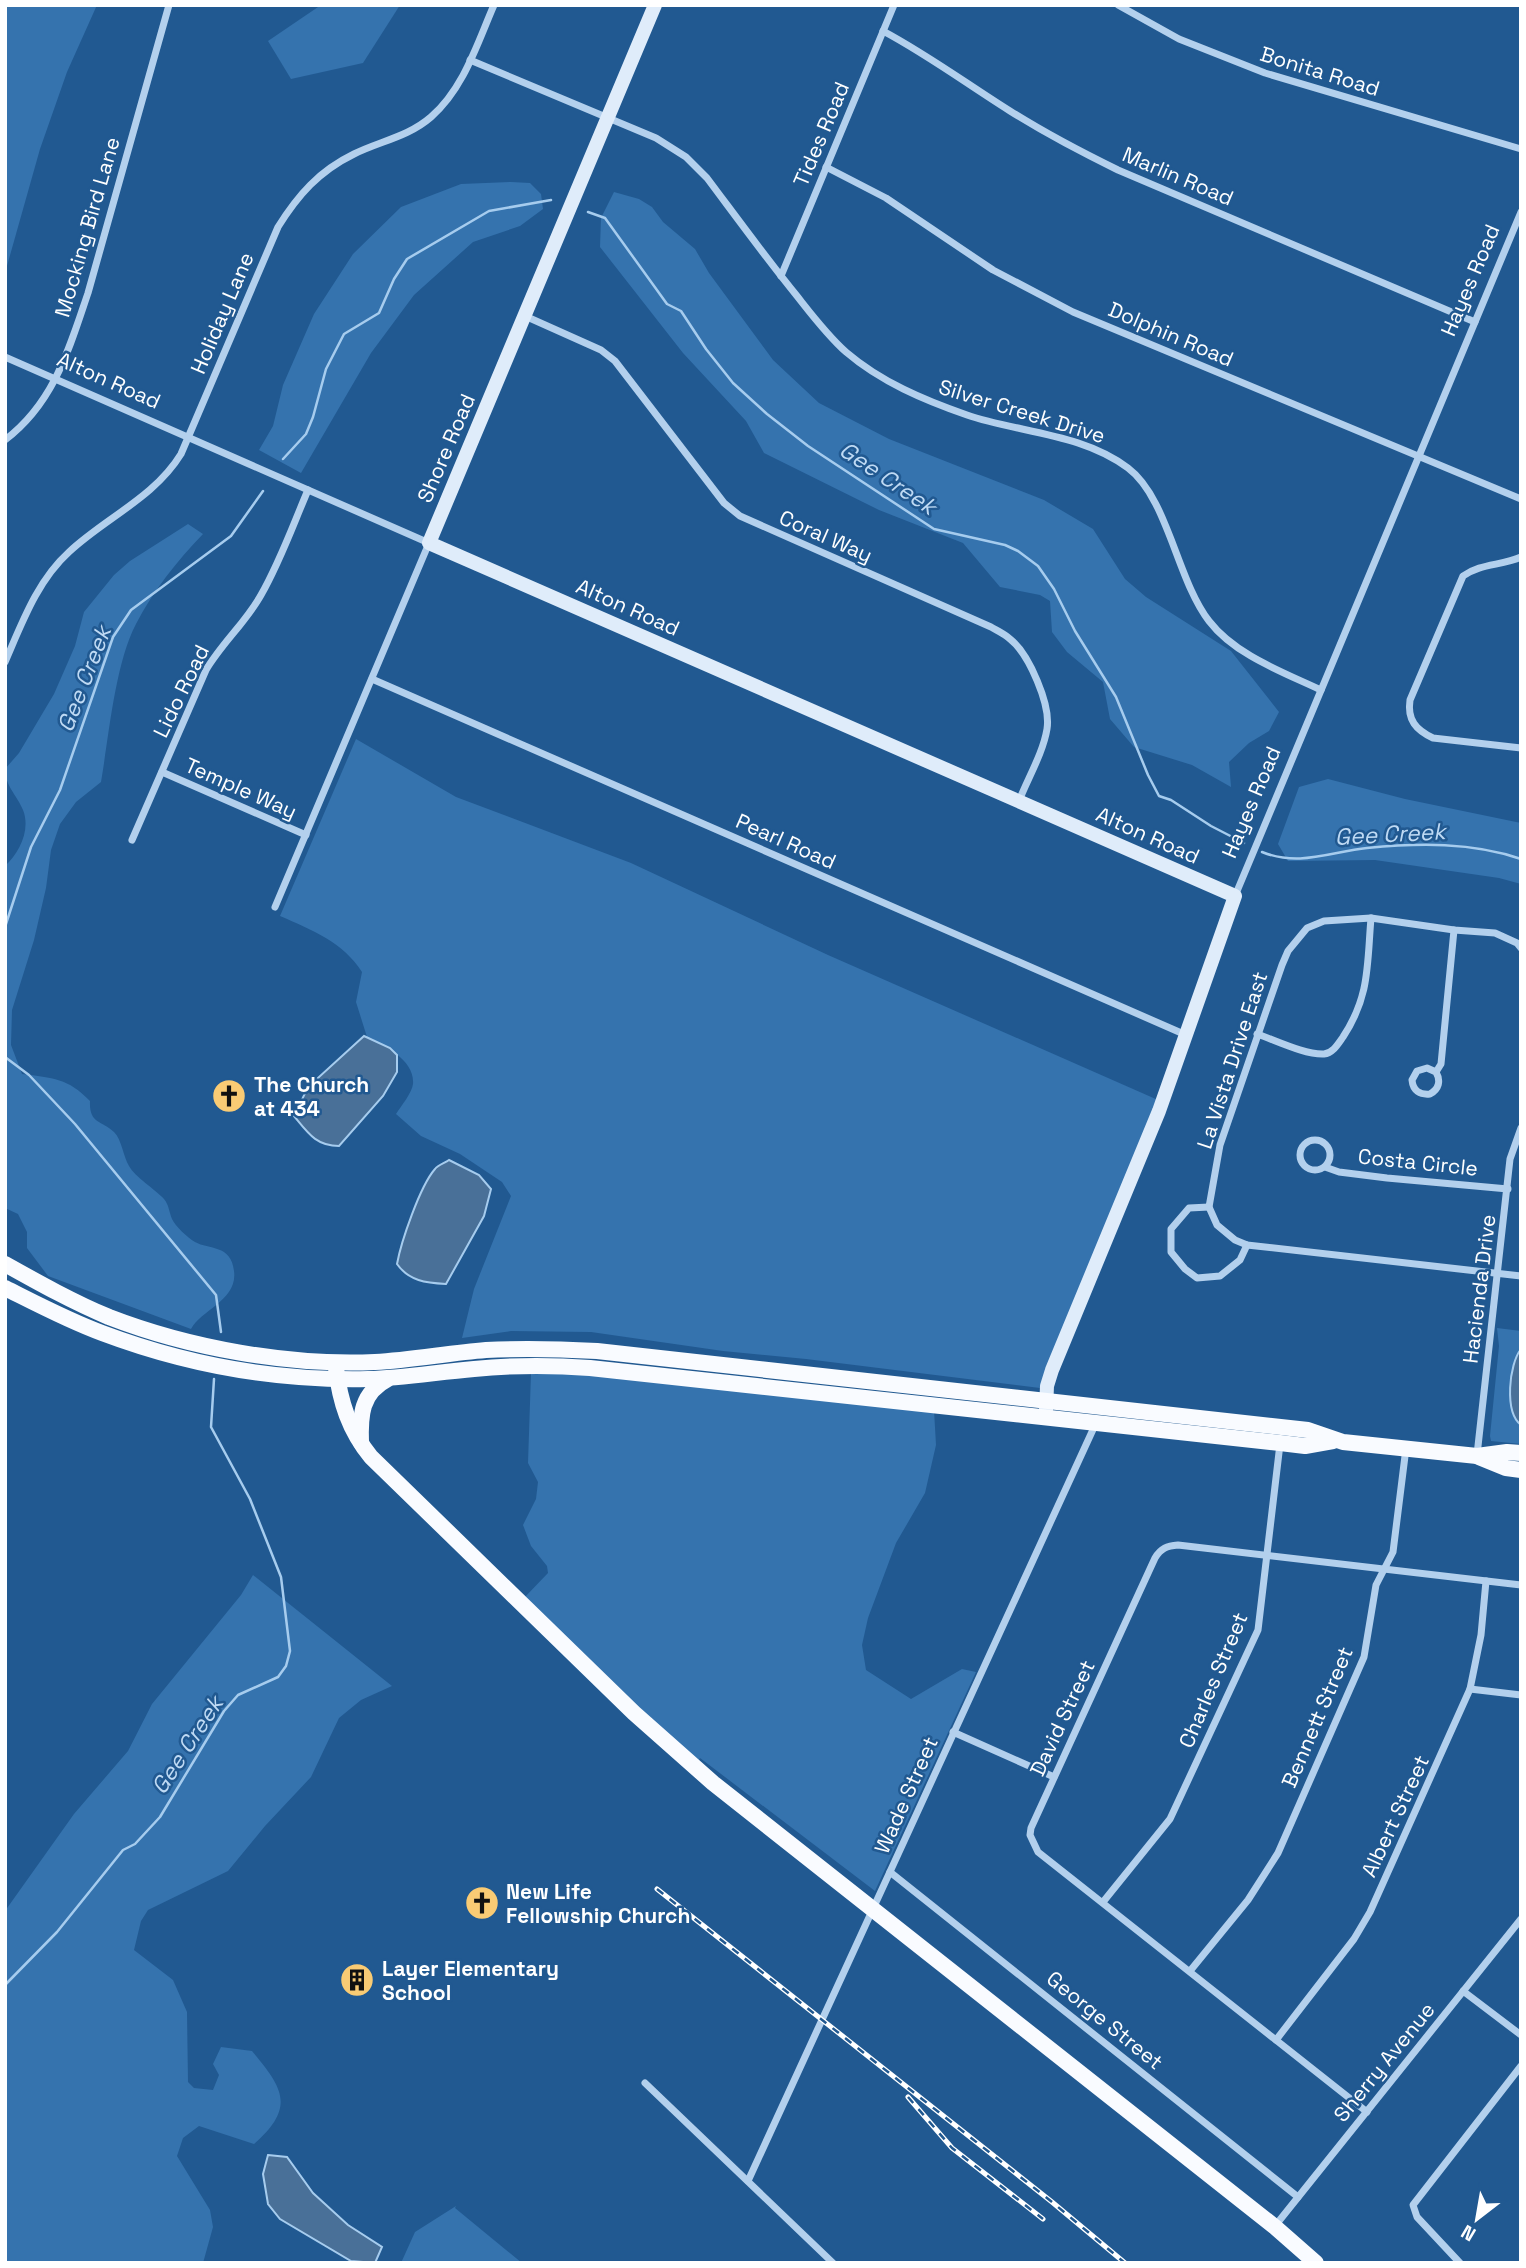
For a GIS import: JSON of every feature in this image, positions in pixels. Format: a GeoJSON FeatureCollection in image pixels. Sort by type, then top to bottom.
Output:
{"type":"FeatureCollection","features":[{"type":"Feature","properties":{"kind":"main road"},"geometry":{"type":"LineString","coordinates":[[5,1264],[88,1308],[162,1334],[336,1370],[391,1378],[497,1367],[555,1366],[683,1377],[1305,1446],[1335,1441],[1477,1456],[1521,1453]]}},
{"type":"Feature","properties":{"kind":"main road"},"geometry":{"type":"LineString","coordinates":[[5,1288],[99,1332],[156,1351],[253,1372],[305,1378],[374,1362],[483,1350],[559,1349],[714,1363],[1308,1430],[1335,1441]]}},
{"type":"Feature","properties":{"kind":"main road"},"geometry":{"type":"LineString","coordinates":[[683,1377],[694,1368],[714,1363]]}},
{"type":"Feature","properties":{"kind":"main road"},"geometry":{"type":"LineString","coordinates":[[336,1370],[346,1419],[361,1445],[634,1713],[713,1783],[1275,2227],[1316,2263]]}},
{"type":"Feature","properties":{"kind":"main road"},"geometry":{"type":"LineString","coordinates":[[361,1445],[362,1408],[372,1390],[391,1378]]}},
{"type":"Feature","properties":{"kind":"main road"},"geometry":{"type":"LineString","coordinates":[[1477,1456],[1506,1468],[1521,1469]]}},
{"type":"Feature","properties":{"kind":"street","name":"Mocking Bird Lane"},"geometry":{"type":"LineString","coordinates":[[5,440],[37,411],[55,379],[88,293],[169,5]]}},
{"type":"Feature","properties":{"kind":"street","name":"Holiday Lane"},"geometry":{"type":"LineString","coordinates":[[5,662],[27,611],[53,569],[69,551],[153,488],[171,470],[188,437],[278,227],[294,202],[309,184],[329,167],[355,153],[404,135],[432,116],[448,99],[470,60],[494,5]]}},
{"type":"Feature","properties":{"kind":"street","name":"Shore Road"},"geometry":{"type":"LineString","coordinates":[[275,907],[655,5]]}},
{"type":"Feature","properties":{"kind":"street","name":"Tides Road"},"geometry":{"type":"LineString","coordinates":[[781,276],[894,5]]}},
{"type":"Feature","properties":{"kind":"street","name":"Bonita Road"},"geometry":{"type":"LineString","coordinates":[[1118,5],[1179,39],[1265,73],[1521,149]]}},
{"type":"Feature","properties":{"kind":"street","name":"Marlin Road"},"geometry":{"type":"LineString","coordinates":[[883,31],[923,53],[1008,110],[1118,170],[1475,322]]}},
{"type":"Feature","properties":{"kind":"street","name":"Silver Creek Drive"},"geometry":{"type":"LineString","coordinates":[[470,60],[656,138],[687,158],[707,178],[823,328],[847,352],[880,375],[911,393],[976,418],[1086,446],[1129,468],[1144,484],[1197,602],[1210,622],[1242,650],[1321,690]]}},
{"type":"Feature","properties":{"kind":"street","name":"Dolphin Road"},"geometry":{"type":"LineString","coordinates":[[826,167],[886,198],[993,270],[1073,312],[1521,499]]}},
{"type":"Feature","properties":{"kind":"street","name":"Hayes Road"},"geometry":{"type":"LineString","coordinates":[[1046,1417],[1046,1400],[1052,1370],[1159,1111],[1234,896],[1521,212]]}},
{"type":"Feature","properties":{"kind":"street","name":"Coral Way"},"geometry":{"type":"LineString","coordinates":[[525,316],[601,350],[615,361],[724,503],[740,516],[991,627],[1011,639],[1031,668],[1048,712],[1048,727],[1043,745],[1018,801]]}},
{"type":"Feature","properties":{"kind":"street","name":"Alton Road"},"geometry":{"type":"LineString","coordinates":[[5,357],[1234,896]]}},
{"type":"Feature","properties":{"kind":"street","name":"Lido Road"},"geometry":{"type":"LineString","coordinates":[[132,839],[206,670],[215,654],[261,595],[308,490]]}},
{"type":"Feature","properties":{"kind":"street"},"geometry":{"type":"LineString","coordinates":[[1521,557],[1473,569],[1463,576],[1410,700],[1408,711],[1420,733],[1433,738],[1521,748]]}},
{"type":"Feature","properties":{"kind":"street","name":"Pearl Road"},"geometry":{"type":"LineString","coordinates":[[372,679],[1186,1035]]}},
{"type":"Feature","properties":{"kind":"street","name":"Temple Way"},"geometry":{"type":"LineString","coordinates":[[162,772],[306,835]]}},
{"type":"Feature","properties":{"kind":"street"},"geometry":{"type":"LineString","coordinates":[[1257,1034],[1315,1054],[1328,1054],[1337,1046],[1357,1017],[1364,995],[1371,918]]}},
{"type":"Feature","properties":{"kind":"street","name":"La Vista Drive East"},"geometry":{"type":"LineString","coordinates":[[1209,1207],[1220,1145],[1257,1034],[1288,951],[1307,928],[1324,921],[1371,918],[1495,933],[1517,943],[1521,948]]}},
{"type":"Feature","properties":{"kind":"street"},"geometry":{"type":"LineString","coordinates":[[1436,1072],[1441,1064],[1454,930]]}},
{"type":"Feature","properties":{"kind":"street","name":"Hacienda Drive"},"geometry":{"type":"LineString","coordinates":[[1477,1456],[1510,1158],[1521,1128]]}},
{"type":"Feature","properties":{"kind":"street","name":"Costa Circle"},"geometry":{"type":"LineString","coordinates":[[1325,1167],[1330,1157],[1327,1146],[1317,1140],[1305,1144],[1300,1154],[1304,1165],[1314,1170],[1325,1167],[1339,1172],[1387,1178],[1508,1189]]}},
{"type":"Feature","properties":{"kind":"street"},"geometry":{"type":"LineString","coordinates":[[1247,1245],[1240,1260],[1220,1276],[1197,1278],[1185,1269],[1171,1252],[1171,1228],[1189,1208],[1209,1207],[1217,1224],[1235,1240],[1247,1245],[1521,1276]]}},
{"type":"Feature","properties":{"kind":"street","name":"Wade Street"},"geometry":{"type":"LineString","coordinates":[[748,2181],[1096,1423]]}},
{"type":"Feature","properties":{"kind":"street","name":"Charles Street"},"geometry":{"type":"LineString","coordinates":[[1103,1902],[1163,1829],[1178,1805],[1258,1630],[1280,1443]]}},
{"type":"Feature","properties":{"kind":"street","name":"Bennett Street"},"geometry":{"type":"LineString","coordinates":[[1190,1971],[1248,1900],[1278,1853],[1364,1657],[1376,1585],[1393,1552],[1406,1448]]}},
{"type":"Feature","properties":{"kind":"street","name":"David Street"},"geometry":{"type":"LineString","coordinates":[[1367,2112],[1038,1852],[1032,1842],[1031,1828],[1160,1550],[1178,1545],[1521,1585]]}},
{"type":"Feature","properties":{"kind":"street","name":"Albert Street"},"geometry":{"type":"LineString","coordinates":[[1276,2040],[1354,1939],[1370,1912],[1470,1689],[1481,1635],[1486,1581]]}},
{"type":"Feature","properties":{"kind":"street"},"geometry":{"type":"LineString","coordinates":[[1470,1689],[1521,1695]]}},
{"type":"Feature","properties":{"kind":"street"},"geometry":{"type":"LineString","coordinates":[[953,1732],[1054,1777]]}},
{"type":"Feature","properties":{"kind":"street","name":"George Street"},"geometry":{"type":"LineString","coordinates":[[890,1871],[1298,2197]]}},
{"type":"Feature","properties":{"kind":"street","name":"Sherry Avenue"},"geometry":{"type":"LineString","coordinates":[[1275,2227],[1521,1919]]}},
{"type":"Feature","properties":{"kind":"street"},"geometry":{"type":"LineString","coordinates":[[1463,1991],[1521,2035]]}},
{"type":"Feature","properties":{"kind":"street"},"geometry":{"type":"LineString","coordinates":[[1460,2263],[1417,2217],[1413,2206],[1521,2066]]}},
{"type":"Feature","properties":{"kind":"street"},"geometry":{"type":"LineString","coordinates":[[645,2082],[833,2263]]}},
{"type":"Feature","properties":{"kind":"shaded area"},"geometry":{"type":"Polygon","coordinates":[[[5,5],[97,5],[67,72],[40,149],[5,273],[5,5]]]}},
{"type":"Feature","properties":{"kind":"shaded area"},"geometry":{"type":"Polygon","coordinates":[[[321,5],[400,5],[363,63],[291,79],[268,41],[321,5]]]}},
{"type":"Feature","properties":{"kind":"shaded area"},"geometry":{"type":"Polygon","coordinates":[[[530,183],[541,194],[543,209],[520,226],[473,242],[414,295],[371,353],[301,473],[259,450],[273,426],[283,385],[314,314],[353,254],[401,207],[461,184],[530,183]]]}},
{"type":"Feature","properties":{"kind":"shaded area"},"geometry":{"type":"Polygon","coordinates":[[[614,192],[639,199],[652,207],[663,222],[695,249],[709,273],[773,360],[819,403],[889,439],[1044,500],[1093,529],[1125,579],[1146,597],[1231,651],[1279,712],[1269,731],[1249,743],[1229,762],[1231,787],[1192,765],[1134,747],[1110,719],[1103,682],[1067,652],[1052,632],[1050,601],[1040,595],[1000,587],[963,543],[879,510],[764,453],[746,421],[683,353],[600,247],[601,218],[614,192]]]}},
{"type":"Feature","properties":{"kind":"shaded area"},"geometry":{"type":"Polygon","coordinates":[[[188,524],[203,534],[158,588],[129,640],[118,679],[101,782],[76,802],[60,824],[51,850],[46,888],[34,940],[12,1010],[11,1045],[22,1074],[67,1083],[90,1101],[94,1118],[117,1135],[129,1166],[164,1199],[172,1219],[185,1235],[229,1256],[234,1271],[230,1290],[191,1329],[48,1276],[27,1248],[27,1232],[18,1214],[5,1208],[5,866],[19,848],[26,825],[23,810],[9,785],[5,769],[19,753],[54,694],[75,646],[84,612],[114,575],[130,561],[188,524]]]}},
{"type":"Feature","properties":{"kind":"shaded area"},"geometry":{"type":"Polygon","coordinates":[[[356,739],[456,797],[631,863],[828,955],[1158,1100],[1040,1388],[723,1351],[591,1332],[511,1331],[462,1338],[474,1289],[511,1196],[502,1182],[460,1154],[421,1136],[396,1114],[411,1091],[412,1075],[398,1055],[367,1037],[356,1002],[362,972],[336,945],[280,916],[356,739]]]}},
{"type":"Feature","properties":{"kind":"shaded area"},"geometry":{"type":"Polygon","coordinates":[[[1328,779],[1405,799],[1521,823],[1521,884],[1499,878],[1375,860],[1288,861],[1278,844],[1299,787],[1328,779]]]}},
{"type":"Feature","properties":{"kind":"shaded area"},"geometry":{"type":"Polygon","coordinates":[[[364,1036],[390,1048],[397,1055],[397,1072],[383,1096],[339,1146],[324,1144],[313,1137],[294,1116],[308,1087],[364,1036]]]}},
{"type":"Feature","properties":{"kind":"shaded area"},"geometry":{"type":"Polygon","coordinates":[[[449,1160],[479,1175],[491,1189],[484,1216],[446,1284],[425,1282],[413,1278],[397,1264],[423,1188],[436,1168],[449,1160]]]}},
{"type":"Feature","properties":{"kind":"shaded area"},"geometry":{"type":"Polygon","coordinates":[[[1497,1328],[1521,1331],[1516,1421],[1521,1425],[1521,1444],[1491,1441],[1499,1346],[1497,1328]]]}},
{"type":"Feature","properties":{"kind":"shaded area"},"geometry":{"type":"Polygon","coordinates":[[[1521,1349],[1521,1425],[1512,1410],[1510,1388],[1514,1365],[1521,1349]]]}},
{"type":"Feature","properties":{"kind":"shaded area"},"geometry":{"type":"Polygon","coordinates":[[[531,1373],[577,1373],[934,1410],[936,1445],[925,1493],[896,1543],[868,1618],[862,1645],[866,1670],[911,1699],[962,1669],[976,1672],[875,1891],[700,1758],[698,1762],[637,1708],[524,1598],[548,1573],[547,1566],[531,1546],[523,1525],[536,1499],[538,1482],[528,1463],[531,1373]]]}},
{"type":"Feature","properties":{"kind":"shaded area"},"geometry":{"type":"Polygon","coordinates":[[[253,1575],[392,1686],[361,1700],[339,1718],[311,1777],[228,1871],[148,1910],[141,1921],[134,1950],[173,1980],[187,2012],[188,2082],[194,2088],[213,2090],[219,2075],[213,2064],[221,2047],[252,2051],[277,2087],[280,2108],[276,2119],[254,2144],[199,2126],[183,2138],[177,2156],[210,2210],[213,2227],[203,2263],[5,2263],[5,1911],[74,1814],[128,1751],[152,1704],[241,1595],[253,1575]]]}},
{"type":"Feature","properties":{"kind":"shaded area"},"geometry":{"type":"Polygon","coordinates":[[[268,2155],[287,2157],[313,2193],[348,2225],[382,2247],[375,2263],[351,2261],[280,2219],[268,2204],[263,2174],[268,2155]]]}},
{"type":"Feature","properties":{"kind":"shaded area"},"geometry":{"type":"Polygon","coordinates":[[[456,2206],[455,2208],[522,2263],[401,2263],[415,2232],[456,2206]]]}},
{"type":"Feature","properties":{"kind":"waterway","name":"Gee Creek"},"geometry":{"type":"LineString","coordinates":[[283,459],[306,434],[326,369],[344,334],[379,313],[394,279],[407,259],[489,211],[551,200]]}},
{"type":"Feature","properties":{"kind":"waterway","name":"Gee Creek"},"geometry":{"type":"LineString","coordinates":[[588,212],[605,218],[667,304],[681,311],[733,383],[767,414],[808,446],[934,529],[1005,545],[1038,566],[1116,697],[1159,796],[1171,800],[1211,826],[1244,843]]}},
{"type":"Feature","properties":{"kind":"waterway","name":"Gee Creek"},"geometry":{"type":"LineString","coordinates":[[5,927],[31,847],[60,790],[113,637],[131,610],[231,536],[263,491]]}},
{"type":"Feature","properties":{"kind":"waterway","name":"Gee Creek"},"geometry":{"type":"LineString","coordinates":[[1262,852],[1302,858],[1367,848],[1445,845],[1483,849],[1521,859]]}},
{"type":"Feature","properties":{"kind":"waterway","name":"Gee Creek"},"geometry":{"type":"LineString","coordinates":[[5,1057],[29,1075],[75,1124],[216,1295],[221,1332]]}},
{"type":"Feature","properties":{"kind":"waterway","name":"Gee Creek"},"geometry":{"type":"LineString","coordinates":[[5,1985],[57,1932],[123,1850],[135,1844],[160,1817],[224,1711],[238,1695],[278,1677],[286,1666],[290,1651],[281,1577],[250,1499],[211,1427],[214,1379]]}},
{"type":"Feature","properties":{"kind":"railway"},"geometry":{"type":"LineString","coordinates":[[657,1889],[1125,2263]]}},
{"type":"Feature","properties":{"kind":"railway"},"geometry":{"type":"LineString","coordinates":[[908,2097],[952,2148],[1043,2219]]}},
{"type":"Feature","properties":{"kind":"place","name":"The Church at 434"},"geometry":{"type":"Point","coordinates":[229,1096]}},
{"type":"Feature","properties":{"kind":"place","name":"New Life Fellowship Church"},"geometry":{"type":"Point","coordinates":[482,1903]}},
{"type":"Feature","properties":{"kind":"place","name":"Layer Elementary School"},"geometry":{"type":"Point","coordinates":[357,1980]}}]}
